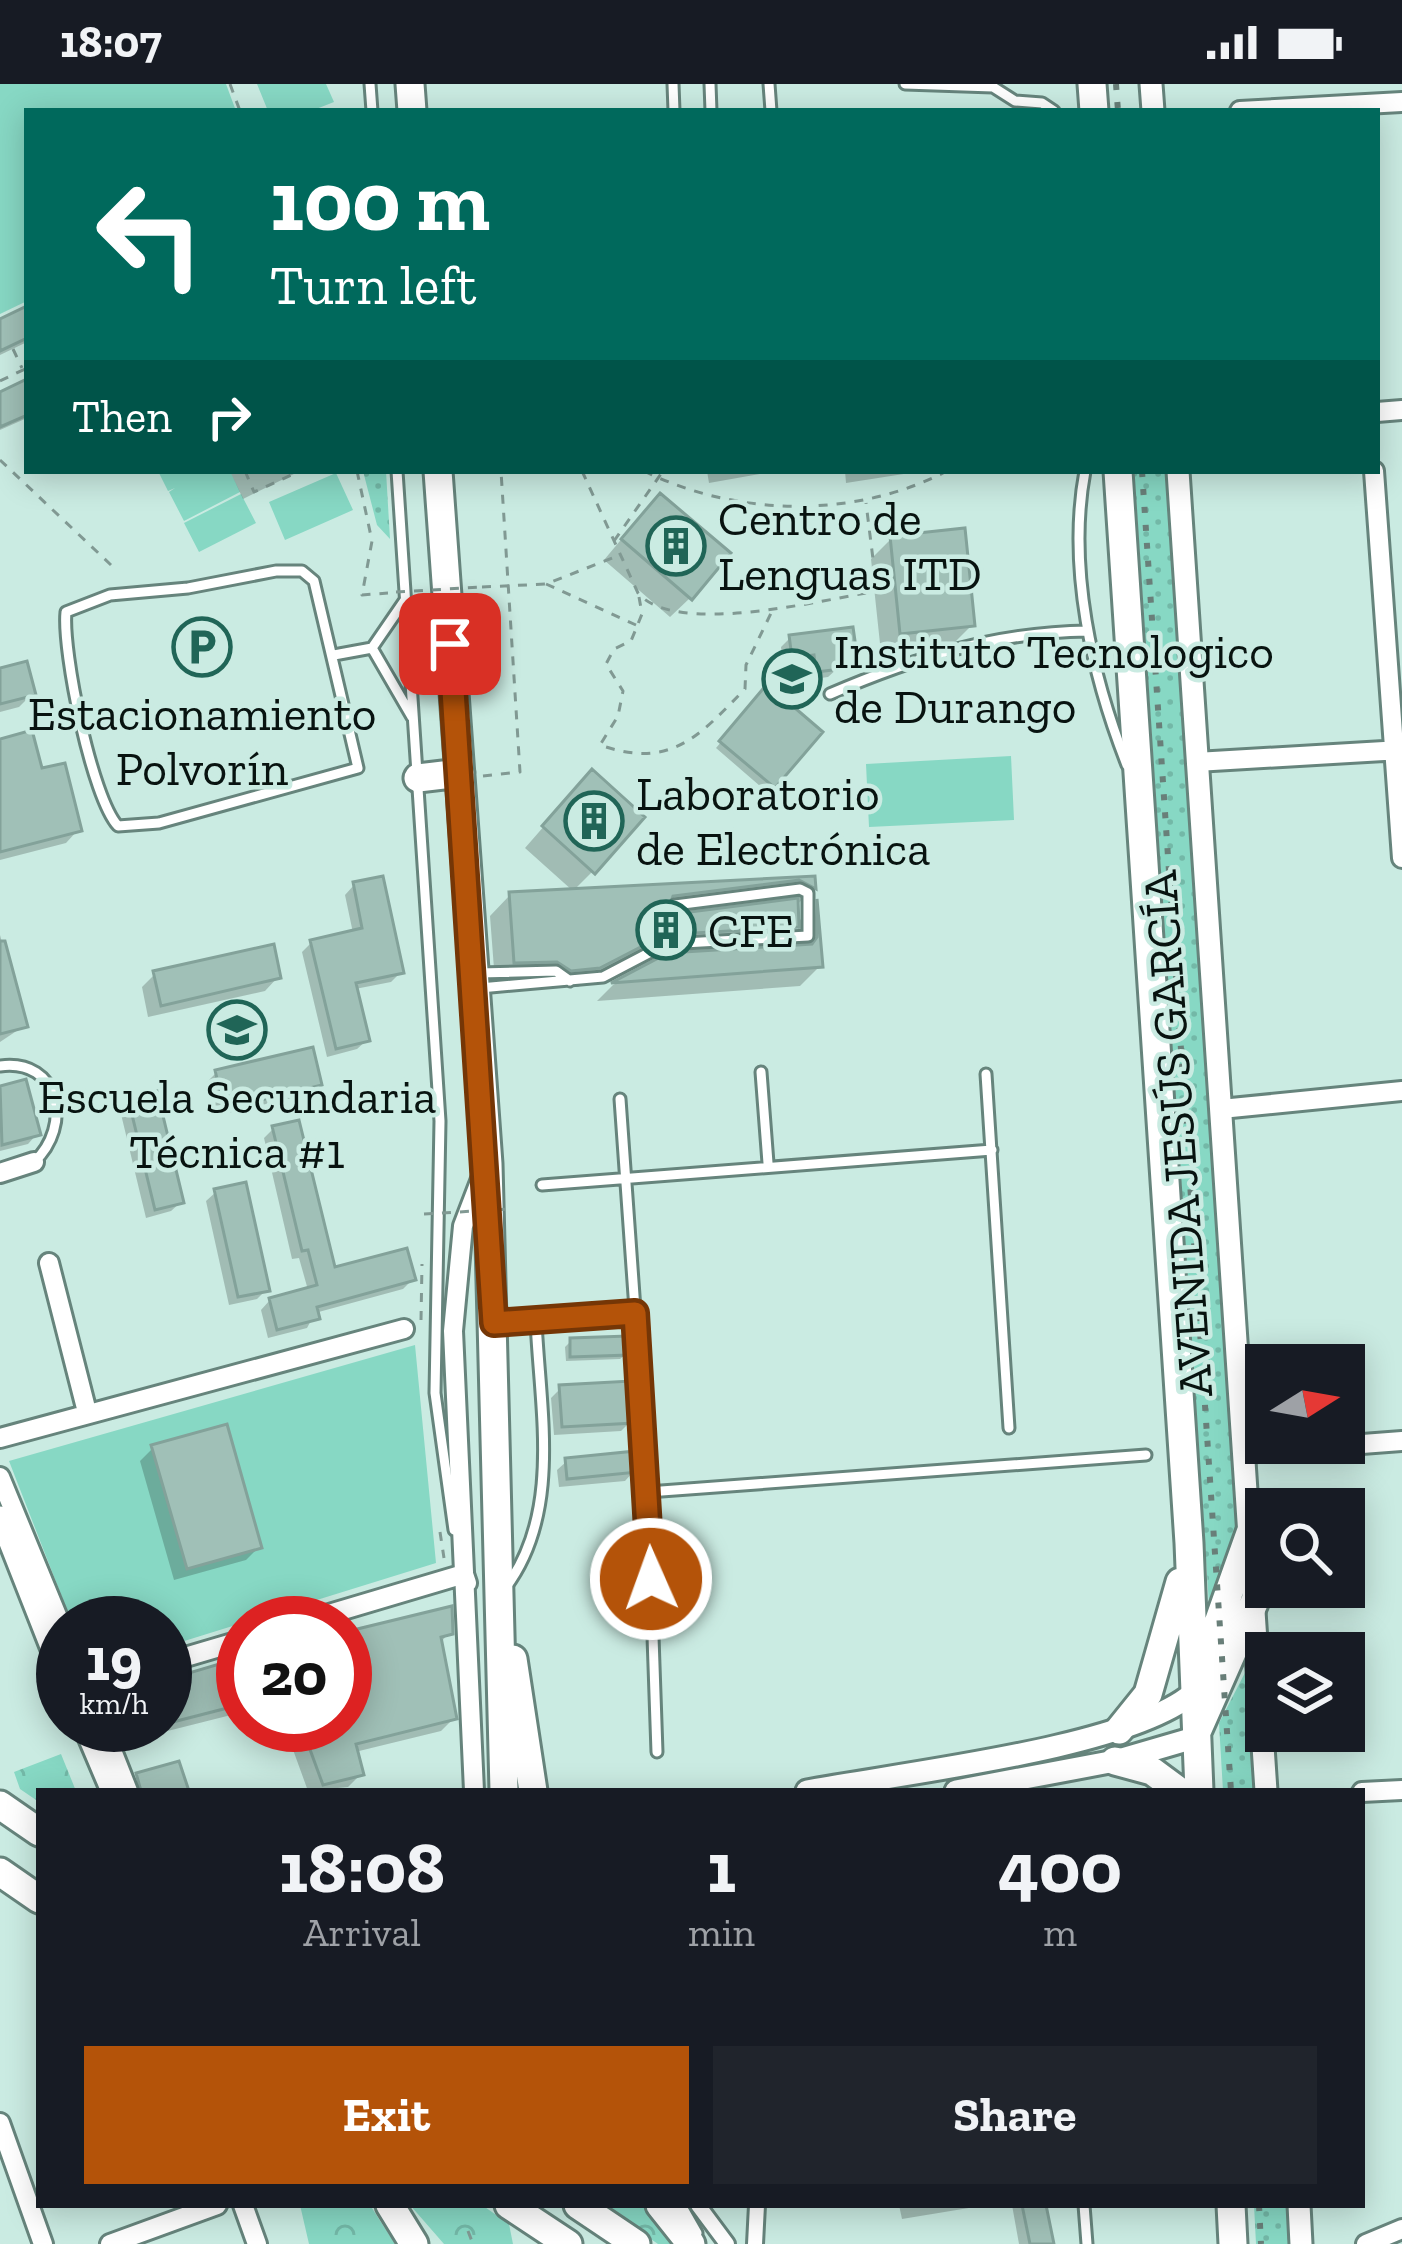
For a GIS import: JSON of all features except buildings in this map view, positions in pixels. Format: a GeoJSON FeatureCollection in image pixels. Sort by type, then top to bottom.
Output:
{"type":"FeatureCollection","features":[{"type":"Feature","properties":{"kind":"main road"},"geometry":{"type":"LineString","coordinates":[[438,474],[488,1164],[504,1788]]}},
{"type":"Feature","properties":{"kind":"main road","name":"AVENIDA JESÚS GARCÍA"},"geometry":{"type":"LineString","coordinates":[[1118,474],[1190,1543],[1199,1788]]}},
{"type":"Feature","properties":{"kind":"main road"},"geometry":{"type":"LineString","coordinates":[[418,778],[460,773]]}},
{"type":"Feature","properties":{"kind":"main road"},"geometry":{"type":"LineString","coordinates":[[1119,1730],[1148,1694],[1159,1667],[1190,1543]]}},
{"type":"Feature","properties":{"kind":"main road"},"geometry":{"type":"LineString","coordinates":[[1192,1694],[1245,1547]]}},
{"type":"Feature","properties":{"kind":"main road"},"geometry":{"type":"LineString","coordinates":[[502,1604],[536,1784]]}},
{"type":"Feature","properties":{"kind":"main road"},"geometry":{"type":"LineString","coordinates":[[1194,1738],[1252,1608]]}},
{"type":"Feature","properties":{"kind":"main road"},"geometry":{"type":"LineString","coordinates":[[1115,1761],[1152,1771],[1175,1788]]}},
{"type":"Feature","properties":{"kind":"main road"},"geometry":{"type":"LineString","coordinates":[[0,1805],[36,1830]]}},
{"type":"Feature","properties":{"kind":"main road"},"geometry":{"type":"LineString","coordinates":[[0,1872],[36,1897]]}},
{"type":"Feature","properties":{"kind":"main road"},"geometry":{"type":"LineString","coordinates":[[392,2208],[414,2244]]}},
{"type":"Feature","properties":{"kind":"main road"},"geometry":{"type":"LineString","coordinates":[[582,2208],[636,2244]]}},
{"type":"Feature","properties":{"kind":"main road"},"geometry":{"type":"LineString","coordinates":[[661,2208],[691,2244]]}},
{"type":"Feature","properties":{"kind":"main road"},"geometry":{"type":"LineString","coordinates":[[1231,2208],[1233,2244]]}},
{"type":"Feature","properties":{"kind":"main road"},"geometry":{"type":"LineString","coordinates":[[535,2223],[568,2244]]}},
{"type":"Feature","properties":{"kind":"street"},"geometry":{"type":"LineString","coordinates":[[1350,84],[1352,108],[1402,102]]}},
{"type":"Feature","properties":{"kind":"street","name":"AVENIDA JESÚS GARCÍA"},"geometry":{"type":"LineString","coordinates":[[1178,474],[1245,1453]]}},
{"type":"Feature","properties":{"kind":"street"},"geometry":{"type":"LineString","coordinates":[[1374,474],[1398,751],[1402,859]]}},
{"type":"Feature","properties":{"kind":"street"},"geometry":{"type":"LineString","coordinates":[[1196,762],[1398,751]]}},
{"type":"Feature","properties":{"kind":"street"},"geometry":{"type":"LineString","coordinates":[[1221,1109],[1402,1090]]}},
{"type":"Feature","properties":{"kind":"street"},"geometry":{"type":"LineString","coordinates":[[0,1172],[34,1162]]}},
{"type":"Feature","properties":{"kind":"street"},"geometry":{"type":"LineString","coordinates":[[474,1788],[455,1286],[463,1226],[488,1164]]}},
{"type":"Feature","properties":{"kind":"street"},"geometry":{"type":"LineString","coordinates":[[49,1264],[87,1412]]}},
{"type":"Feature","properties":{"kind":"street"},"geometry":{"type":"LineString","coordinates":[[0,1438],[404,1329]]}},
{"type":"Feature","properties":{"kind":"street"},"geometry":{"type":"LineString","coordinates":[[1365,1444],[1402,1441]]}},
{"type":"Feature","properties":{"kind":"street"},"geometry":{"type":"LineString","coordinates":[[0,1477],[49,1596]]}},
{"type":"Feature","properties":{"kind":"street"},"geometry":{"type":"LineString","coordinates":[[0,1517],[36,1608]]}},
{"type":"Feature","properties":{"kind":"street"},"geometry":{"type":"LineString","coordinates":[[372,1601],[464,1574]]}},
{"type":"Feature","properties":{"kind":"street"},"geometry":{"type":"LineString","coordinates":[[464,1574],[478,1634],[486,1788]]}},
{"type":"Feature","properties":{"kind":"street","name":"AVENIDA JESÚS GARCÍA"},"geometry":{"type":"LineString","coordinates":[[1254,1608],[1266,1788]]}},
{"type":"Feature","properties":{"kind":"street"},"geometry":{"type":"LineString","coordinates":[[843,1788],[900,1782],[1119,1730],[1153,1719],[1192,1694]]}},
{"type":"Feature","properties":{"kind":"street"},"geometry":{"type":"LineString","coordinates":[[972,1788],[1115,1761],[1194,1738]]}},
{"type":"Feature","properties":{"kind":"street"},"geometry":{"type":"LineString","coordinates":[[95,1752],[111,1788]]}},
{"type":"Feature","properties":{"kind":"street"},"geometry":{"type":"LineString","coordinates":[[113,1752],[127,1788]]}},
{"type":"Feature","properties":{"kind":"street"},"geometry":{"type":"LineString","coordinates":[[1365,1792],[1402,1790]]}},
{"type":"Feature","properties":{"kind":"street"},"geometry":{"type":"LineString","coordinates":[[0,2122],[43,2244]]}},
{"type":"Feature","properties":{"kind":"street"},"geometry":{"type":"LineString","coordinates":[[110,2244],[209,2208]]}},
{"type":"Feature","properties":{"kind":"street"},"geometry":{"type":"LineString","coordinates":[[244,2208],[257,2244]]}},
{"type":"Feature","properties":{"kind":"street"},"geometry":{"type":"LineString","coordinates":[[700,2208],[728,2244]]}},
{"type":"Feature","properties":{"kind":"street"},"geometry":{"type":"LineString","coordinates":[[755,2244],[757,2208]]}},
{"type":"Feature","properties":{"kind":"street"},"geometry":{"type":"LineString","coordinates":[[1299,2208],[1301,2244]]}},
{"type":"Feature","properties":{"kind":"street"},"geometry":{"type":"LineString","coordinates":[[1366,2244],[1394,2236]]}},
{"type":"Feature","properties":{"kind":"lane"},"geometry":{"type":"LineString","coordinates":[[905,84],[996,86],[1015,101],[1050,108]]}},
{"type":"Feature","properties":{"kind":"lane"},"geometry":{"type":"LineString","coordinates":[[397,474],[442,1188],[435,1393],[445,1485],[464,1574]]}},
{"type":"Feature","properties":{"kind":"lane"},"geometry":{"type":"LineString","coordinates":[[1084,474],[1079,507],[1088,631],[1118,739],[1139,792]]}},
{"type":"Feature","properties":{"kind":"lane"},"geometry":{"type":"LineString","coordinates":[[302,571],[314,581],[334,655],[357,749],[354,772],[159,823],[125,827],[112,820],[68,647],[65,620],[71,607],[142,589],[188,588],[302,571]]}},
{"type":"Feature","properties":{"kind":"lane"},"geometry":{"type":"LineString","coordinates":[[334,655],[372,648],[405,601]]}},
{"type":"Feature","properties":{"kind":"lane"},"geometry":{"type":"LineString","coordinates":[[830,694],[932,653],[998,638],[1088,631]]}},
{"type":"Feature","properties":{"kind":"lane"},"geometry":{"type":"LineString","coordinates":[[372,648],[412,717]]}},
{"type":"Feature","properties":{"kind":"lane"},"geometry":{"type":"LineString","coordinates":[[474,981],[603,977],[666,944],[808,936],[812,928],[808,893],[800,889],[675,905],[666,944]]}},
{"type":"Feature","properties":{"kind":"lane"},"geometry":{"type":"LineString","coordinates":[[0,1066],[32,1068],[50,1084],[56,1100],[56,1132],[34,1162]]}},
{"type":"Feature","properties":{"kind":"lane"},"geometry":{"type":"LineString","coordinates":[[761,1072],[768,1163]]}},
{"type":"Feature","properties":{"kind":"lane"},"geometry":{"type":"LineString","coordinates":[[986,1074],[1010,1428]]}},
{"type":"Feature","properties":{"kind":"lane"},"geometry":{"type":"LineString","coordinates":[[620,1099],[648,1492],[657,1752]]}},
{"type":"Feature","properties":{"kind":"lane"},"geometry":{"type":"LineString","coordinates":[[542,1185],[768,1163],[992,1150]]}},
{"type":"Feature","properties":{"kind":"lane"},"geometry":{"type":"LineString","coordinates":[[494,1323],[635,1313]]}},
{"type":"Feature","properties":{"kind":"lane"},"geometry":{"type":"LineString","coordinates":[[502,1604],[540,1520],[536,1321]]}},
{"type":"Feature","properties":{"kind":"lane"},"geometry":{"type":"LineString","coordinates":[[648,1492],[1146,1455]]}},
{"type":"Feature","properties":{"kind":"lane"},"geometry":{"type":"LineString","coordinates":[[683,2208],[701,2244]]}},
{"type":"Feature","properties":{"kind":"lane"},"geometry":{"type":"LineString","coordinates":[[1084,2208],[1087,2244]]}},
{"type":"Feature","properties":{"kind":"path"},"geometry":{"type":"LineString","coordinates":[[13,350],[24,367]]}},
{"type":"Feature","properties":{"kind":"path"},"geometry":{"type":"LineString","coordinates":[[0,460],[111,565]]}},
{"type":"Feature","properties":{"kind":"path"},"geometry":{"type":"LineString","coordinates":[[246,474],[254,492],[293,474]]}},
{"type":"Feature","properties":{"kind":"path"},"geometry":{"type":"LineString","coordinates":[[358,474],[372,541],[362,595],[546,584],[617,556]]}},
{"type":"Feature","properties":{"kind":"path"},"geometry":{"type":"LineString","coordinates":[[501,474],[520,772]]}},
{"type":"Feature","properties":{"kind":"path"},"geometry":{"type":"LineString","coordinates":[[583,474],[617,556],[638,593],[650,607],[694,616],[877,591],[866,503]]}},
{"type":"Feature","properties":{"kind":"path"},"geometry":{"type":"LineString","coordinates":[[650,474],[711,498],[752,504],[866,503],[939,474]]}},
{"type":"Feature","properties":{"kind":"path"},"geometry":{"type":"LineString","coordinates":[[613,543],[662,474]]}},
{"type":"Feature","properties":{"kind":"path"},"geometry":{"type":"LineString","coordinates":[[546,584],[637,626]]}},
{"type":"Feature","properties":{"kind":"path"},"geometry":{"type":"LineString","coordinates":[[638,593],[643,614],[631,641],[614,649],[606,664],[623,691],[618,716],[600,745],[626,754],[696,741],[745,689],[746,665],[775,605]]}},
{"type":"Feature","properties":{"kind":"path"},"geometry":{"type":"LineString","coordinates":[[424,1214],[509,1209]]}},
{"type":"Feature","properties":{"kind":"path"},"geometry":{"type":"LineString","coordinates":[[468,2231],[472,2244]]}},
{"type":"Feature","properties":{"kind":"green space"},"geometry":{"type":"Polygon","coordinates":[[[0,84],[226,84],[235,108],[24,108],[24,302],[0,314],[0,84]]]}},
{"type":"Feature","properties":{"kind":"green space"},"geometry":{"type":"Polygon","coordinates":[[[257,84],[326,84],[334,102],[319,108],[267,108],[257,84]]]}},
{"type":"Feature","properties":{"kind":"green space"},"geometry":{"type":"Polygon","coordinates":[[[160,474],[231,474],[240,492],[184,521],[169,492],[175,488],[168,491],[160,474]]]}},
{"type":"Feature","properties":{"kind":"green space"},"geometry":{"type":"Polygon","coordinates":[[[336,474],[353,510],[285,540],[269,502],[336,474]]]}},
{"type":"Feature","properties":{"kind":"green space"},"geometry":{"type":"Polygon","coordinates":[[[364,474],[386,474],[390,539],[377,525],[364,474]]]}},
{"type":"Feature","properties":{"kind":"green space"},"geometry":{"type":"Polygon","coordinates":[[[1134,474],[1167,474],[1238,1530],[1211,1635],[1134,474]]]}},
{"type":"Feature","properties":{"kind":"green space"},"geometry":{"type":"Polygon","coordinates":[[[241,494],[256,523],[199,552],[184,523],[241,494]]]}},
{"type":"Feature","properties":{"kind":"green space"},"geometry":{"type":"Polygon","coordinates":[[[1011,756],[1014,820],[869,827],[866,764],[1011,756]]]}},
{"type":"Feature","properties":{"kind":"green space"},"geometry":{"type":"Polygon","coordinates":[[[415,1345],[436,1563],[330,1596],[216,1596],[216,1631],[192,1639],[192,1596],[62,1596],[9,1461],[415,1345]]]}},
{"type":"Feature","properties":{"kind":"green space"},"geometry":{"type":"Polygon","coordinates":[[[1245,1673],[1245,1752],[1257,1752],[1255,1788],[1223,1788],[1219,1723],[1245,1673]]]}},
{"type":"Feature","properties":{"kind":"green space"},"geometry":{"type":"Polygon","coordinates":[[[61,1754],[75,1788],[36,1788],[36,1800],[20,1789],[14,1772],[61,1754]]]}},
{"type":"Feature","properties":{"kind":"green space"},"geometry":{"type":"Polygon","coordinates":[[[301,2208],[372,2208],[395,2244],[309,2244],[301,2208]]]}},
{"type":"Feature","properties":{"kind":"green space"},"geometry":{"type":"Polygon","coordinates":[[[413,2208],[486,2208],[509,2224],[513,2244],[444,2244],[413,2208]]]}},
{"type":"Feature","properties":{"kind":"green space"},"geometry":{"type":"Polygon","coordinates":[[[606,2208],[649,2208],[677,2244],[658,2244],[606,2208]]]}},
{"type":"Feature","properties":{"kind":"green space"},"geometry":{"type":"Polygon","coordinates":[[[1254,2208],[1294,2208],[1297,2244],[1256,2244],[1254,2208]]]}},
{"type":"Feature","properties":{"kind":"railway"},"geometry":{"type":"LineString","coordinates":[[1116,84],[1118,108]]}},
{"type":"Feature","properties":{"kind":"railway"},"geometry":{"type":"LineString","coordinates":[[1142,474],[1231,1788]]}},
{"type":"Feature","properties":{"kind":"railway"},"geometry":{"type":"LineString","coordinates":[[1259,2208],[1261,2244]]}},
{"type":"Feature","properties":{"kind":"place","name":"Centro de Lenguas ITD"},"geometry":{"type":"Point","coordinates":[676,546]}},
{"type":"Feature","properties":{"kind":"place","name":"Estacionamiento Polvorín"},"geometry":{"type":"Point","coordinates":[202,647]}},
{"type":"Feature","properties":{"kind":"place","name":"Instituto Tecnologico de Durango"},"geometry":{"type":"Point","coordinates":[792,679]}},
{"type":"Feature","properties":{"kind":"place","name":"Laboratorio de Electrónica"},"geometry":{"type":"Point","coordinates":[594,821]}},
{"type":"Feature","properties":{"kind":"place","name":"CFE"},"geometry":{"type":"Point","coordinates":[666,930]}},
{"type":"Feature","properties":{"kind":"place","name":"Escuela Secundaria Técnica #1"},"geometry":{"type":"Point","coordinates":[237,1030]}},
{"type":"Feature","properties":{"kind":"route"},"geometry":{"type":"LineString","coordinates":[[450,644],[488,1164],[494,1323],[635,1313],[651,1579]]}}]}
